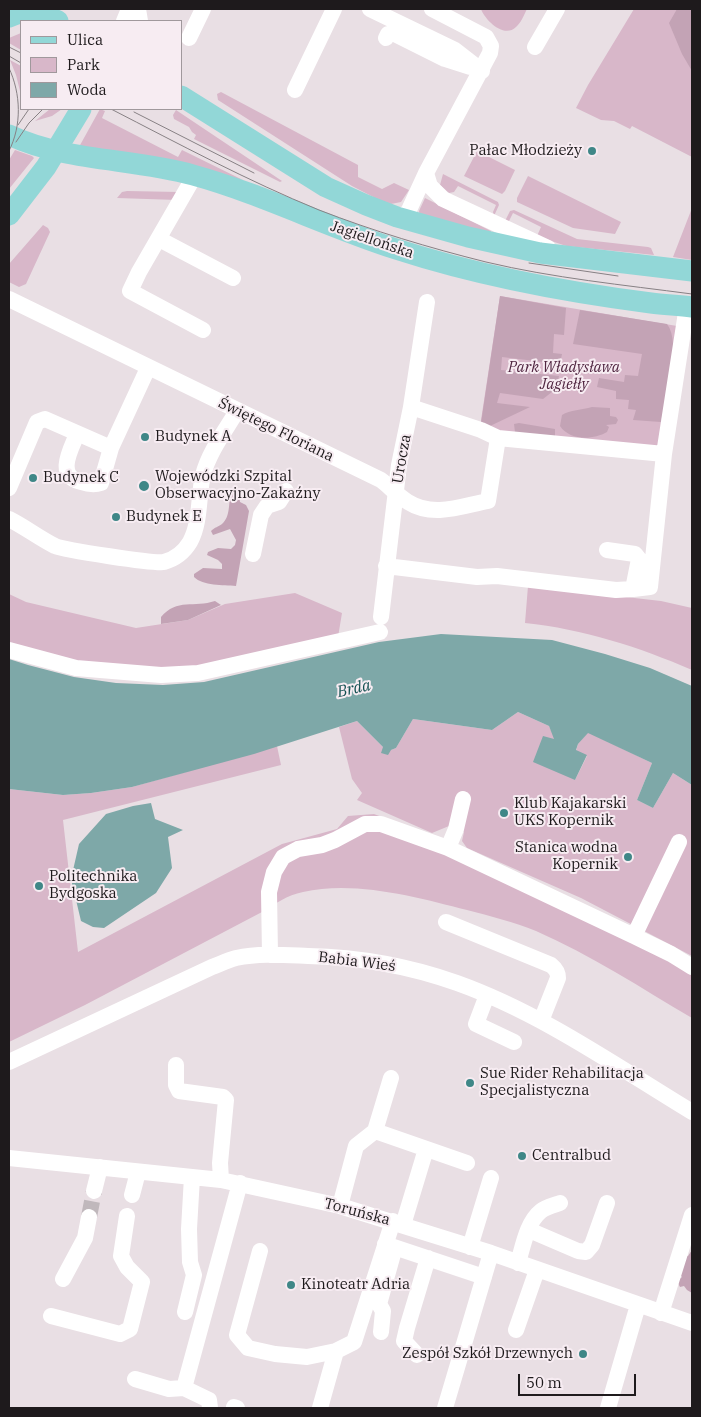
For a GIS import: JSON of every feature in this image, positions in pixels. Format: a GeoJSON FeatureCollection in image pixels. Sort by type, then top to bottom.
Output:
{"type":"FeatureCollection","features":[{"type":"Feature","properties":{"kind":"main road"},"geometry":{"type":"LineString","coordinates":[[9,17],[35,10],[56,20]]}},
{"type":"Feature","properties":{"kind":"main road","name":"Jagiellońska"},"geometry":{"type":"LineString","coordinates":[[182,97],[326,187],[397,217],[476,239],[573,258],[692,271]]}},
{"type":"Feature","properties":{"kind":"main road"},"geometry":{"type":"LineString","coordinates":[[9,215],[57,151],[80,110]]}},
{"type":"Feature","properties":{"kind":"main road","name":"Jagiellońska"},"geometry":{"type":"LineString","coordinates":[[9,135],[24,142],[57,151],[149,165],[195,176],[242,191],[376,242],[438,262],[570,291],[653,303],[690,306]]}},
{"type":"Feature","properties":{"kind":"street"},"geometry":{"type":"LineString","coordinates":[[189,38],[203,9]]}},
{"type":"Feature","properties":{"kind":"street"},"geometry":{"type":"LineString","coordinates":[[295,90],[334,9]]}},
{"type":"Feature","properties":{"kind":"street"},"geometry":{"type":"LineString","coordinates":[[370,9],[455,50],[482,71]]}},
{"type":"Feature","properties":{"kind":"street"},"geometry":{"type":"LineString","coordinates":[[397,217],[406,214],[490,53],[491,46],[486,37],[462,16],[432,9]]}},
{"type":"Feature","properties":{"kind":"street"},"geometry":{"type":"LineString","coordinates":[[535,47],[557,9]]}},
{"type":"Feature","properties":{"kind":"street"},"geometry":{"type":"LineString","coordinates":[[386,38],[388,34],[393,33],[445,59],[482,71]]}},
{"type":"Feature","properties":{"kind":"street"},"geometry":{"type":"LineString","coordinates":[[426,173],[430,186],[443,199],[524,238],[573,258]]}},
{"type":"Feature","properties":{"kind":"street"},"geometry":{"type":"LineString","coordinates":[[195,176],[130,291],[204,330]]}},
{"type":"Feature","properties":{"kind":"street"},"geometry":{"type":"LineString","coordinates":[[159,239],[233,278]]}},
{"type":"Feature","properties":{"kind":"street","name":"Świętego Floriana"},"geometry":{"type":"LineString","coordinates":[[9,299],[380,480],[411,504],[432,510],[441,511],[488,501],[498,438]]}},
{"type":"Feature","properties":{"kind":"street","name":"Urocza"},"geometry":{"type":"LineString","coordinates":[[9,650],[76,668],[161,675],[198,673],[381,624],[386,566],[399,465],[411,407],[427,302]]}},
{"type":"Feature","properties":{"kind":"street"},"geometry":{"type":"LineString","coordinates":[[386,566],[477,577],[497,576],[616,590],[650,587],[664,454],[687,343],[690,306]]}},
{"type":"Feature","properties":{"kind":"street"},"geometry":{"type":"LineString","coordinates":[[77,434],[66,460],[66,468],[70,476],[78,482],[97,484],[101,482],[111,448],[148,368]]}},
{"type":"Feature","properties":{"kind":"street"},"geometry":{"type":"LineString","coordinates":[[411,407],[481,430],[498,438],[664,454]]}},
{"type":"Feature","properties":{"kind":"street"},"geometry":{"type":"LineString","coordinates":[[9,519],[56,547],[161,563],[174,559],[190,542],[194,531],[203,474],[209,458],[237,411]]}},
{"type":"Feature","properties":{"kind":"street"},"geometry":{"type":"LineString","coordinates":[[9,488],[37,422],[45,419],[111,448]]}},
{"type":"Feature","properties":{"kind":"street"},"geometry":{"type":"LineString","coordinates":[[253,554],[261,516],[267,506],[279,502],[286,490]]}},
{"type":"Feature","properties":{"kind":"street"},"geometry":{"type":"LineString","coordinates":[[608,550],[635,554],[638,559],[633,589]]}},
{"type":"Feature","properties":{"kind":"street"},"geometry":{"type":"LineString","coordinates":[[448,848],[456,829],[463,798]]}},
{"type":"Feature","properties":{"kind":"street"},"geometry":{"type":"LineString","coordinates":[[270,955],[270,892],[274,872],[283,858],[298,849],[322,845],[335,840],[365,824],[382,824],[448,848],[671,954],[692,968]]}},
{"type":"Feature","properties":{"kind":"street"},"geometry":{"type":"LineString","coordinates":[[634,936],[679,842]]}},
{"type":"Feature","properties":{"kind":"street"},"geometry":{"type":"LineString","coordinates":[[446,922],[511,947],[551,965],[555,969],[558,973],[558,978],[541,1022]]}},
{"type":"Feature","properties":{"kind":"street","name":"Babia Wieś"},"geometry":{"type":"LineString","coordinates":[[9,1062],[235,958],[270,955],[336,957],[395,966],[455,982],[487,995],[541,1022],[692,1112]]}},
{"type":"Feature","properties":{"kind":"street"},"geometry":{"type":"LineString","coordinates":[[487,995],[476,1024],[514,1042]]}},
{"type":"Feature","properties":{"kind":"street"},"geometry":{"type":"LineString","coordinates":[[176,1065],[176,1085],[179,1092],[223,1097],[226,1100],[220,1163],[221,1180]]}},
{"type":"Feature","properties":{"kind":"street"},"geometry":{"type":"LineString","coordinates":[[340,1206],[356,1146],[375,1131],[391,1078]]}},
{"type":"Feature","properties":{"kind":"street"},"geometry":{"type":"LineString","coordinates":[[375,1131],[467,1163]]}},
{"type":"Feature","properties":{"kind":"street"},"geometry":{"type":"LineString","coordinates":[[260,1251],[237,1335],[248,1348],[307,1358],[336,1351],[354,1342],[426,1149]]}},
{"type":"Feature","properties":{"kind":"street","name":"Toruńska"},"geometry":{"type":"LineString","coordinates":[[9,1158],[221,1180],[340,1206],[470,1246],[692,1323]]}},
{"type":"Feature","properties":{"kind":"street"},"geometry":{"type":"LineString","coordinates":[[94,1191],[100,1167]]}},
{"type":"Feature","properties":{"kind":"street"},"geometry":{"type":"LineString","coordinates":[[132,1195],[138,1172]]}},
{"type":"Feature","properties":{"kind":"street"},"geometry":{"type":"LineString","coordinates":[[184,1312],[194,1275],[190,1262],[189,1229],[192,1177]]}},
{"type":"Feature","properties":{"kind":"street"},"geometry":{"type":"LineString","coordinates":[[470,1246],[491,1178]]}},
{"type":"Feature","properties":{"kind":"street"},"geometry":{"type":"LineString","coordinates":[[184,1388],[240,1184]]}},
{"type":"Feature","properties":{"kind":"street"},"geometry":{"type":"LineString","coordinates":[[518,1263],[528,1230],[534,1219],[542,1211],[560,1203]]}},
{"type":"Feature","properties":{"kind":"street"},"geometry":{"type":"LineString","coordinates":[[528,1230],[578,1251],[586,1252],[592,1245],[607,1203]]}},
{"type":"Feature","properties":{"kind":"street"},"geometry":{"type":"LineString","coordinates":[[662,1313],[692,1215]]}},
{"type":"Feature","properties":{"kind":"street"},"geometry":{"type":"LineString","coordinates":[[51,1316],[120,1334],[130,1329],[142,1282],[127,1267],[121,1256],[127,1216]]}},
{"type":"Feature","properties":{"kind":"street"},"geometry":{"type":"LineString","coordinates":[[63,1279],[85,1238],[89,1217]]}},
{"type":"Feature","properties":{"kind":"street"},"geometry":{"type":"LineString","coordinates":[[390,1246],[484,1276]]}},
{"type":"Feature","properties":{"kind":"street"},"geometry":{"type":"LineString","coordinates":[[381,1332],[383,1311],[379,1304],[390,1246]]}},
{"type":"Feature","properties":{"kind":"street"},"geometry":{"type":"LineString","coordinates":[[445,1408],[491,1253]]}},
{"type":"Feature","properties":{"kind":"street"},"geometry":{"type":"LineString","coordinates":[[417,1355],[404,1341],[428,1258]]}},
{"type":"Feature","properties":{"kind":"street"},"geometry":{"type":"LineString","coordinates":[[516,1330],[537,1270]]}},
{"type":"Feature","properties":{"kind":"street"},"geometry":{"type":"LineString","coordinates":[[608,1408],[638,1305]]}},
{"type":"Feature","properties":{"kind":"street"},"geometry":{"type":"LineString","coordinates":[[320,1408],[336,1351]]}},
{"type":"Feature","properties":{"kind":"street"},"geometry":{"type":"LineString","coordinates":[[135,1380],[169,1389],[184,1388],[209,1400],[210,1408]]}},
{"type":"Feature","properties":{"kind":"green space"},"geometry":{"type":"Polygon","coordinates":[[[481,9],[527,9],[518,25],[506,31],[491,23],[481,9]]]}},
{"type":"Feature","properties":{"kind":"green space"},"geometry":{"type":"Polygon","coordinates":[[[634,9],[692,9],[692,157],[632,126],[630,129],[614,121],[601,120],[576,108],[634,9]]]}},
{"type":"Feature","properties":{"kind":"green space"},"geometry":{"type":"Polygon","coordinates":[[[20,33],[20,49],[9,43],[9,38],[20,33]]]}},
{"type":"Feature","properties":{"kind":"green space"},"geometry":{"type":"Polygon","coordinates":[[[10,60],[20,65],[20,91],[10,60]]]}},
{"type":"Feature","properties":{"kind":"green space"},"geometry":{"type":"Polygon","coordinates":[[[221,92],[358,165],[358,177],[382,189],[394,183],[409,190],[401,202],[391,204],[352,186],[218,100],[217,94],[221,92]]]}},
{"type":"Feature","properties":{"kind":"green space"},"geometry":{"type":"Polygon","coordinates":[[[49,110],[61,110],[52,116],[35,121],[49,110]]]}},
{"type":"Feature","properties":{"kind":"green space"},"geometry":{"type":"Polygon","coordinates":[[[99,110],[102,110],[105,111],[102,118],[178,157],[182,150],[243,180],[79,147],[99,110]]]}},
{"type":"Feature","properties":{"kind":"green space"},"geometry":{"type":"Polygon","coordinates":[[[176,110],[282,181],[280,182],[194,139],[196,135],[189,127],[174,119],[173,115],[176,110]]]}},
{"type":"Feature","properties":{"kind":"green space"},"geometry":{"type":"Polygon","coordinates":[[[15,150],[34,158],[9,189],[9,160],[15,150]]]}},
{"type":"Feature","properties":{"kind":"green space"},"geometry":{"type":"Polygon","coordinates":[[[477,151],[515,170],[502,194],[464,176],[477,151]]]}},
{"type":"Feature","properties":{"kind":"green space"},"geometry":{"type":"Polygon","coordinates":[[[443,174],[498,202],[499,205],[494,216],[493,212],[496,205],[458,186],[454,192],[449,193],[440,185],[443,174]]]}},
{"type":"Feature","properties":{"kind":"green space"},"geometry":{"type":"Polygon","coordinates":[[[528,176],[621,222],[615,234],[573,228],[517,202],[517,198],[528,176]]]}},
{"type":"Feature","properties":{"kind":"green space"},"geometry":{"type":"Polygon","coordinates":[[[122,192],[179,192],[177,200],[117,198],[122,192]]]}},
{"type":"Feature","properties":{"kind":"green space"},"geometry":{"type":"Polygon","coordinates":[[[425,198],[491,231],[489,235],[420,217],[419,211],[425,198]]]}},
{"type":"Feature","properties":{"kind":"green space"},"geometry":{"type":"Polygon","coordinates":[[[692,208],[692,260],[673,257],[692,208]]]}},
{"type":"Feature","properties":{"kind":"green space"},"geometry":{"type":"Polygon","coordinates":[[[514,210],[577,239],[648,247],[651,248],[654,255],[566,246],[537,236],[541,227],[513,213],[509,221],[505,221],[510,211],[514,210]]]}},
{"type":"Feature","properties":{"kind":"green space"},"geometry":{"type":"Polygon","coordinates":[[[43,225],[50,232],[26,284],[19,287],[9,282],[9,264],[43,225]]]}},
{"type":"Feature","properties":{"kind":"green space","name":"Park Władysława Jagiełły"},"geometry":{"type":"Polygon","coordinates":[[[500,296],[677,326],[664,454],[481,430],[500,296]]]}},
{"type":"Feature","properties":{"kind":"green space"},"geometry":{"type":"Polygon","coordinates":[[[528,586],[661,601],[692,608],[692,670],[652,654],[589,634],[525,623],[528,586]]]}},
{"type":"Feature","properties":{"kind":"green space"},"geometry":{"type":"Polygon","coordinates":[[[295,593],[342,613],[338,637],[195,669],[92,667],[9,644],[9,594],[26,602],[136,628],[188,620],[225,604],[295,593]]]}},
{"type":"Feature","properties":{"kind":"green space","name":"Klub Kajakarski UKS Kopernik"},"geometry":{"type":"Polygon","coordinates":[[[518,712],[549,726],[575,780],[587,756],[576,751],[578,744],[588,732],[652,763],[637,800],[653,808],[673,773],[692,785],[692,956],[581,898],[467,848],[462,841],[464,832],[449,826],[432,833],[357,800],[362,793],[352,779],[339,727],[357,721],[383,747],[391,750],[396,748],[413,719],[492,730],[518,712]]]}},
{"type":"Feature","properties":{"kind":"green space"},"geometry":{"type":"Polygon","coordinates":[[[277,746],[281,765],[63,820],[78,952],[282,844],[337,829],[348,816],[374,814],[451,843],[692,972],[692,1018],[596,961],[528,928],[407,895],[343,888],[297,893],[286,898],[85,1005],[9,1042],[9,789],[63,795],[132,787],[277,746]]]}},
{"type":"Feature","properties":{"kind":"shaded area"},"geometry":{"type":"Polygon","coordinates":[[[677,9],[692,9],[692,71],[682,54],[669,23],[677,9]]]}},
{"type":"Feature","properties":{"kind":"shaded area"},"geometry":{"type":"Polygon","coordinates":[[[500,296],[566,308],[564,335],[554,334],[553,353],[562,354],[560,364],[502,357],[501,370],[559,376],[558,380],[553,380],[553,385],[557,386],[557,388],[543,399],[500,393],[497,403],[530,407],[490,426],[481,423],[500,296]]]}},
{"type":"Feature","properties":{"kind":"shaded area"},"geometry":{"type":"Polygon","coordinates":[[[580,310],[667,324],[673,344],[673,357],[672,372],[661,422],[633,420],[636,410],[628,409],[629,400],[616,399],[616,391],[597,387],[599,378],[624,382],[625,375],[638,376],[642,354],[573,344],[580,310]]]}},
{"type":"Feature","properties":{"kind":"shaded area"},"geometry":{"type":"Polygon","coordinates":[[[592,407],[610,408],[610,416],[616,417],[618,420],[616,424],[606,425],[609,427],[607,432],[589,438],[576,437],[564,431],[560,426],[562,415],[565,413],[592,407]]]}},
{"type":"Feature","properties":{"kind":"shaded area"},"geometry":{"type":"Polygon","coordinates":[[[519,423],[555,429],[555,439],[515,432],[514,424],[519,423]]]}},
{"type":"Feature","properties":{"kind":"shaded area"},"geometry":{"type":"Polygon","coordinates":[[[235,491],[239,496],[240,502],[246,505],[249,511],[236,586],[203,582],[194,577],[194,574],[203,568],[222,569],[222,564],[207,555],[208,552],[218,548],[231,549],[235,545],[236,540],[230,529],[213,535],[211,531],[225,521],[231,493],[235,491]]]}},
{"type":"Feature","properties":{"kind":"shaded area"},"geometry":{"type":"Polygon","coordinates":[[[215,601],[221,605],[188,620],[161,624],[161,617],[173,607],[215,601]]]}},
{"type":"Feature","properties":{"kind":"shaded area"},"geometry":{"type":"Polygon","coordinates":[[[692,1250],[692,1293],[684,1286],[680,1287],[677,1281],[682,1277],[678,1272],[682,1256],[688,1256],[692,1250]]]}},
{"type":"Feature","properties":{"kind":"water","name":"Brda"},"geometry":{"type":"Polygon","coordinates":[[[441,634],[552,640],[650,668],[692,686],[692,785],[673,773],[653,808],[637,800],[652,763],[588,733],[578,744],[576,750],[587,755],[575,780],[533,762],[543,736],[554,739],[549,726],[518,712],[492,730],[413,719],[396,748],[391,750],[388,755],[381,753],[383,747],[357,721],[254,754],[132,787],[63,795],[9,789],[9,659],[74,677],[116,683],[163,685],[204,682],[379,642],[441,634]]]}},
{"type":"Feature","properties":{"kind":"water"},"geometry":{"type":"Polygon","coordinates":[[[151,803],[155,819],[183,830],[168,837],[172,868],[156,893],[104,928],[93,927],[81,921],[71,879],[79,844],[106,814],[151,803]]]}},
{"type":"Feature","properties":{"kind":"tunnel"},"geometry":{"type":"LineString","coordinates":[[89,1217],[94,1191]]}},
{"type":"Feature","properties":{"kind":"tram line"},"geometry":{"type":"LineString","coordinates":[[9,47],[20,52]]}},
{"type":"Feature","properties":{"kind":"tram line"},"geometry":{"type":"LineString","coordinates":[[9,56],[20,62]]}},
{"type":"Feature","properties":{"kind":"tram line"},"geometry":{"type":"LineString","coordinates":[[9,68],[18,99],[18,120],[9,151]]}},
{"type":"Feature","properties":{"kind":"tram line"},"geometry":{"type":"LineString","coordinates":[[18,125],[28,110]]}},
{"type":"Feature","properties":{"kind":"tram line"},"geometry":{"type":"LineString","coordinates":[[16,142],[29,123],[42,110]]}},
{"type":"Feature","properties":{"kind":"tram line"},"geometry":{"type":"LineString","coordinates":[[113,110],[266,187],[339,218],[381,232],[511,268],[589,281],[692,294]]}},
{"type":"Feature","properties":{"kind":"tram line"},"geometry":{"type":"LineString","coordinates":[[134,112],[254,173]]}},
{"type":"Feature","properties":{"kind":"tram line"},"geometry":{"type":"LineString","coordinates":[[529,263],[618,276]]}},
{"type":"Feature","properties":{"kind":"place","name":"Pałac Młodzieży"},"geometry":{"type":"Point","coordinates":[592,151]}},
{"type":"Feature","properties":{"kind":"place","name":"Budynek A"},"geometry":{"type":"Point","coordinates":[145,437]}},
{"type":"Feature","properties":{"kind":"place","name":"Budynek C"},"geometry":{"type":"Point","coordinates":[33,478]}},
{"type":"Feature","properties":{"kind":"place","name":"Wojewódzki Szpital Obserwacyjno-Zakaźny"},"geometry":{"type":"Point","coordinates":[144,486]}},
{"type":"Feature","properties":{"kind":"place","name":"Budynek E"},"geometry":{"type":"Point","coordinates":[116,517]}},
{"type":"Feature","properties":{"kind":"place","name":"Klub Kajakarski UKS Kopernik"},"geometry":{"type":"Point","coordinates":[504,813]}},
{"type":"Feature","properties":{"kind":"place","name":"Stanica wodna Kopernik"},"geometry":{"type":"Point","coordinates":[628,857]}},
{"type":"Feature","properties":{"kind":"place","name":"Politechnika Bydgoska"},"geometry":{"type":"Point","coordinates":[39,886]}},
{"type":"Feature","properties":{"kind":"place","name":"Sue Rider Rehabilitacja Specjalistyczna"},"geometry":{"type":"Point","coordinates":[470,1083]}},
{"type":"Feature","properties":{"kind":"place","name":"Centralbud"},"geometry":{"type":"Point","coordinates":[522,1156]}},
{"type":"Feature","properties":{"kind":"place","name":"Kinoteatr Adria"},"geometry":{"type":"Point","coordinates":[291,1285]}},
{"type":"Feature","properties":{"kind":"place","name":"Zespół Szkół Drzewnych"},"geometry":{"type":"Point","coordinates":[583,1354]}}]}
